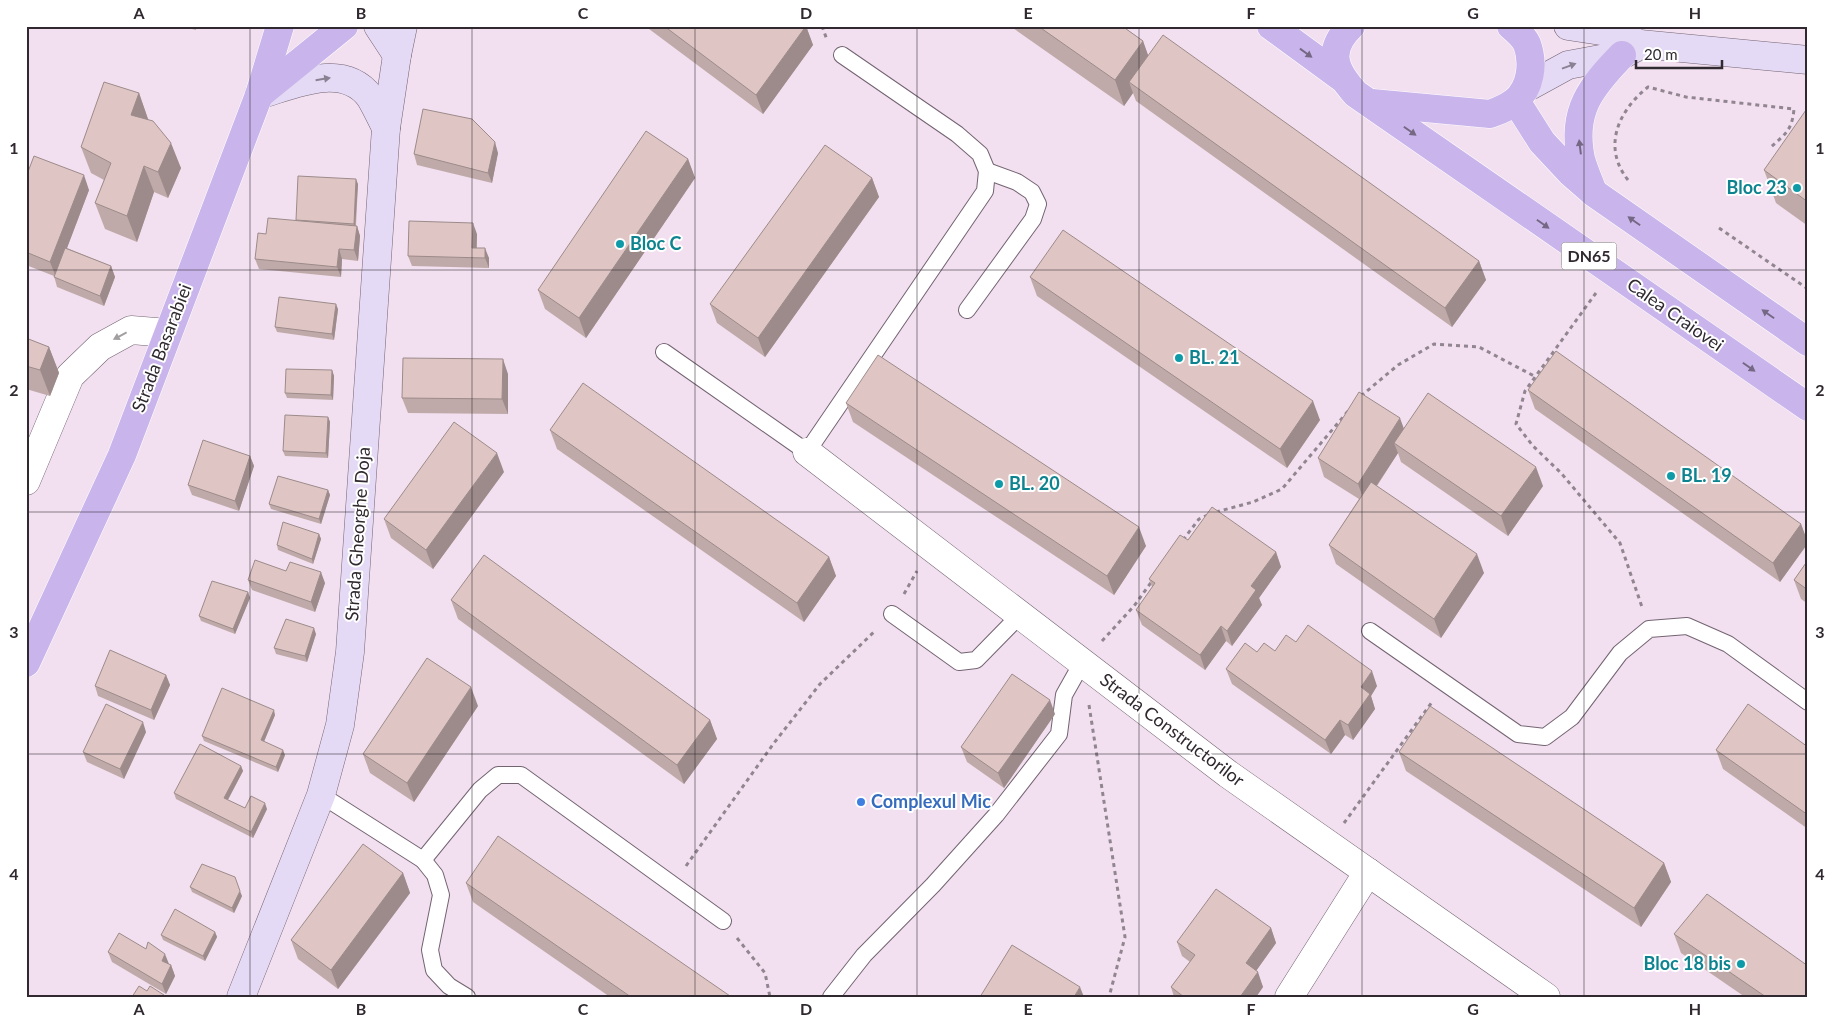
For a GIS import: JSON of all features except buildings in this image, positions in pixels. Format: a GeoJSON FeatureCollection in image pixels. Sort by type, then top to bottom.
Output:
{"type":"FeatureCollection","features":[{"type":"Feature","properties":{"kind":"main road","name":"Strada Basarabiei"},"geometry":{"type":"LineString","coordinates":[[26,664],[122,455],[258,95],[280,26]]}},
{"type":"Feature","properties":{"kind":"main road"},"geometry":{"type":"LineString","coordinates":[[258,95],[344,26]]}},
{"type":"Feature","properties":{"kind":"main road"},"geometry":{"type":"LineString","coordinates":[[1271,26],[1342,78]]}},
{"type":"Feature","properties":{"kind":"main road"},"geometry":{"type":"LineString","coordinates":[[1342,78],[1337,66],[1336,50],[1340,40],[1351,26]]}},
{"type":"Feature","properties":{"kind":"main road"},"geometry":{"type":"LineString","coordinates":[[1370,103],[1490,114],[1503,109],[1521,94],[1531,72],[1526,43],[1511,26]]}},
{"type":"Feature","properties":{"kind":"main road"},"geometry":{"type":"LineString","coordinates":[[1594,193],[1581,160],[1578,138],[1580,119],[1586,100],[1600,78],[1631,50]]}},
{"type":"Feature","properties":{"kind":"main road","name":"Calea Craiovei"},"geometry":{"type":"LineString","coordinates":[[1342,78],[1356,94],[1808,407]]}},
{"type":"Feature","properties":{"kind":"main road"},"geometry":{"type":"LineString","coordinates":[[1521,94],[1542,142],[1571,173],[1594,193],[1808,342]]}},
{"type":"Feature","properties":{"kind":"street"},"geometry":{"type":"LineString","coordinates":[[378,26],[397,55]]}},
{"type":"Feature","properties":{"kind":"street","name":"Strada Gheorghe Doja"},"geometry":{"type":"LineString","coordinates":[[241,997],[321,794],[340,725],[350,652],[386,128],[403,26]]}},
{"type":"Feature","properties":{"kind":"street"},"geometry":{"type":"LineString","coordinates":[[1568,26],[1614,33],[1631,50]]}},
{"type":"Feature","properties":{"kind":"street"},"geometry":{"type":"LineString","coordinates":[[1521,94],[1568,65],[1631,50],[1808,60]]}},
{"type":"Feature","properties":{"kind":"street"},"geometry":{"type":"LineString","coordinates":[[258,95],[323,77],[341,78],[352,83],[369,96],[386,128]]}},
{"type":"Feature","properties":{"kind":"street"},"geometry":{"type":"LineString","coordinates":[[26,481],[70,376],[100,347],[131,330],[168,334]]}},
{"type":"Feature","properties":{"kind":"street","name":"Strada Constructorilor"},"geometry":{"type":"LineString","coordinates":[[806,452],[1228,774],[1546,997]]}},
{"type":"Feature","properties":{"kind":"street"},"geometry":{"type":"LineString","coordinates":[[1289,997],[1368,872]]}},
{"type":"Feature","properties":{"kind":"lane"},"geometry":{"type":"LineString","coordinates":[[664,352],[806,452],[985,191],[987,171],[980,154],[958,134],[842,55]]}},
{"type":"Feature","properties":{"kind":"lane"},"geometry":{"type":"LineString","coordinates":[[966,310],[1033,219],[1038,204],[1032,192],[1017,182],[987,171]]}},
{"type":"Feature","properties":{"kind":"lane"},"geometry":{"type":"LineString","coordinates":[[892,614],[959,662],[976,660],[1020,615]]}},
{"type":"Feature","properties":{"kind":"lane"},"geometry":{"type":"LineString","coordinates":[[1370,631],[1518,734],[1545,737],[1572,717],[1620,653],[1649,629],[1687,626],[1728,644],[1808,702]]}},
{"type":"Feature","properties":{"kind":"lane"},"geometry":{"type":"LineString","coordinates":[[831,997],[864,955],[933,885],[996,815],[1059,734],[1064,695],[1082,663]]}},
{"type":"Feature","properties":{"kind":"lane"},"geometry":{"type":"LineString","coordinates":[[423,860],[480,790],[498,775],[521,775],[723,921]]}},
{"type":"Feature","properties":{"kind":"lane"},"geometry":{"type":"LineString","coordinates":[[321,794],[423,860],[435,875],[440,895],[430,950],[434,970],[448,986],[467,997]]}},
{"type":"Feature","properties":{"kind":"path"},"geometry":{"type":"LineString","coordinates":[[1631,184],[1620,170],[1614,145],[1619,121],[1634,98],[1648,87],[1686,97],[1794,109],[1793,123],[1787,132],[1770,148]]}},
{"type":"Feature","properties":{"kind":"path"},"geometry":{"type":"LineString","coordinates":[[1720,228],[1808,289]]}},
{"type":"Feature","properties":{"kind":"path"},"geometry":{"type":"LineString","coordinates":[[1597,293],[1525,391],[1516,424],[1533,446],[1561,473],[1620,543],[1649,629]]}},
{"type":"Feature","properties":{"kind":"path"},"geometry":{"type":"LineString","coordinates":[[1359,398],[1398,365],[1434,344],[1479,347],[1536,377]]}},
{"type":"Feature","properties":{"kind":"path"},"geometry":{"type":"LineString","coordinates":[[1181,542],[1199,519],[1253,502],[1282,489],[1353,406]]}},
{"type":"Feature","properties":{"kind":"path"},"geometry":{"type":"LineString","coordinates":[[672,885],[774,743],[820,684],[892,614],[931,547]]}},
{"type":"Feature","properties":{"kind":"path"},"geometry":{"type":"LineString","coordinates":[[1109,997],[1125,937],[1082,663],[1134,606],[1158,574]]}},
{"type":"Feature","properties":{"kind":"path"},"geometry":{"type":"LineString","coordinates":[[1328,844],[1445,684]]}},
{"type":"Feature","properties":{"kind":"path"},"geometry":{"type":"LineString","coordinates":[[723,921],[765,973],[770,997]]}},
{"type":"Feature","properties":{"kind":"place","name":"Bloc 23"},"geometry":{"type":"Point","coordinates":[1797,188]}},
{"type":"Feature","properties":{"kind":"place","name":"Bloc C"},"geometry":{"type":"Point","coordinates":[620,244]}},
{"type":"Feature","properties":{"kind":"place","name":"BL. 21"},"geometry":{"type":"Point","coordinates":[1179,358]}},
{"type":"Feature","properties":{"kind":"place","name":"BL. 19"},"geometry":{"type":"Point","coordinates":[1671,476]}},
{"type":"Feature","properties":{"kind":"place","name":"BL. 20"},"geometry":{"type":"Point","coordinates":[999,484]}},
{"type":"Feature","properties":{"kind":"place","name":"Complexul Mic"},"geometry":{"type":"Point","coordinates":[861,802]}},
{"type":"Feature","properties":{"kind":"place","name":"Bloc 18 bis"},"geometry":{"type":"Point","coordinates":[1741,964]}}]}
